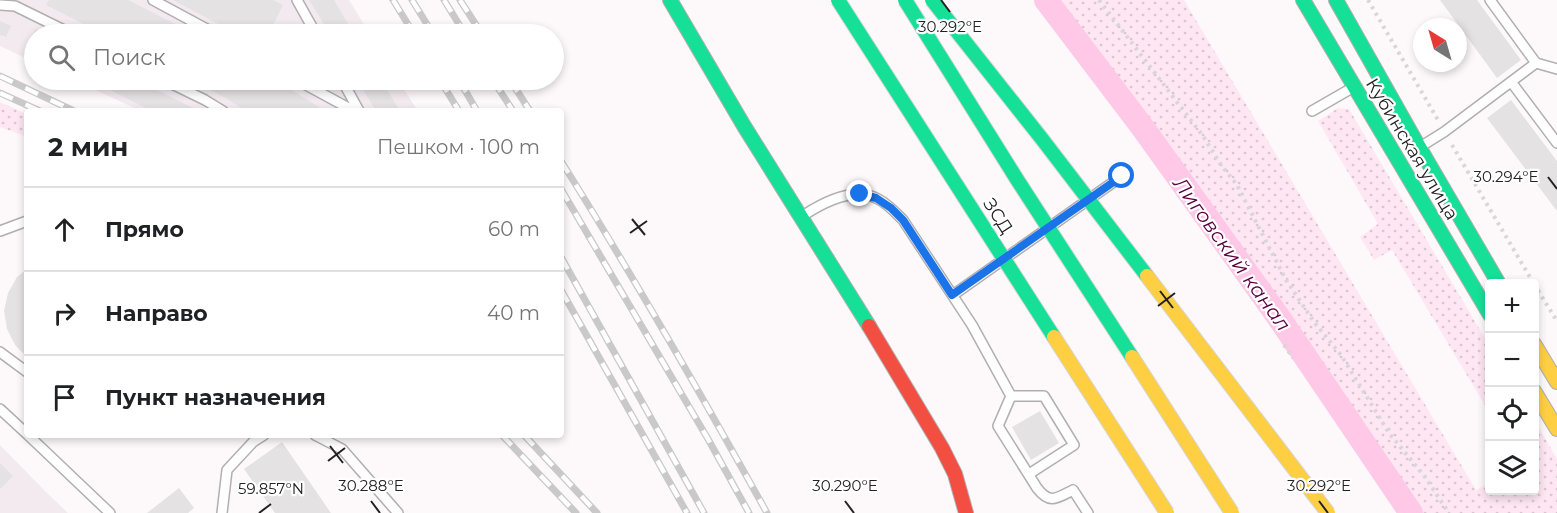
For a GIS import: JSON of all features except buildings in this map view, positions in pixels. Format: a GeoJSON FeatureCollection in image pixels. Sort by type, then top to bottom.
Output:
{"type":"FeatureCollection","features":[{"type":"Feature","properties":{"kind":"main road"},"geometry":{"type":"LineString","coordinates":[[670,0],[744,126],[942,448],[955,474],[966,513]]}},
{"type":"Feature","properties":{"kind":"main road","name":"ЗСД"},"geometry":{"type":"LineString","coordinates":[[838,0],[1167,513]]}},
{"type":"Feature","properties":{"kind":"main road","name":"ЗСД"},"geometry":{"type":"LineString","coordinates":[[905,0],[1018,182],[1232,513]]}},
{"type":"Feature","properties":{"kind":"main road"},"geometry":{"type":"LineString","coordinates":[[932,0],[1042,139],[1328,513]]}},
{"type":"Feature","properties":{"kind":"main road","name":"Кубинская улица"},"geometry":{"type":"LineString","coordinates":[[1303,0],[1354,87],[1408,154],[1496,279]]}},
{"type":"Feature","properties":{"kind":"main road","name":"Кубинская улица"},"geometry":{"type":"LineString","coordinates":[[1336,0],[1408,154],[1485,305]]}},
{"type":"Feature","properties":{"kind":"main road"},"geometry":{"type":"LineString","coordinates":[[1539,352],[1557,382]]}},
{"type":"Feature","properties":{"kind":"main road"},"geometry":{"type":"LineString","coordinates":[[1541,396],[1557,429]]}},
{"type":"Feature","properties":{"kind":"lane"},"geometry":{"type":"LineString","coordinates":[[153,0],[197,24]]}},
{"type":"Feature","properties":{"kind":"lane"},"geometry":{"type":"LineString","coordinates":[[297,0],[310,24]]}},
{"type":"Feature","properties":{"kind":"lane"},"geometry":{"type":"LineString","coordinates":[[1490,0],[1536,63],[1557,69]]}},
{"type":"Feature","properties":{"kind":"lane"},"geometry":{"type":"LineString","coordinates":[[0,5],[18,3],[55,24]]}},
{"type":"Feature","properties":{"kind":"lane"},"geometry":{"type":"LineString","coordinates":[[1408,154],[1444,132],[1536,63]]}},
{"type":"Feature","properties":{"kind":"lane"},"geometry":{"type":"LineString","coordinates":[[1512,83],[1557,143]]}},
{"type":"Feature","properties":{"kind":"lane"},"geometry":{"type":"LineString","coordinates":[[1312,111],[1354,87]]}},
{"type":"Feature","properties":{"kind":"lane"},"geometry":{"type":"LineString","coordinates":[[185,90],[218,108]]}},
{"type":"Feature","properties":{"kind":"lane"},"geometry":{"type":"LineString","coordinates":[[315,90],[348,108]]}},
{"type":"Feature","properties":{"kind":"lane"},"geometry":{"type":"LineString","coordinates":[[347,90],[357,108]]}},
{"type":"Feature","properties":{"kind":"lane"},"geometry":{"type":"LineString","coordinates":[[952,295],[1122,176]]}},
{"type":"Feature","properties":{"kind":"lane"},"geometry":{"type":"LineString","coordinates":[[801,217],[826,202],[860,194],[876,198],[891,208],[903,220],[972,325],[1011,396]]}},
{"type":"Feature","properties":{"kind":"lane"},"geometry":{"type":"LineString","coordinates":[[0,231],[24,222]]}},
{"type":"Feature","properties":{"kind":"lane"},"geometry":{"type":"LineString","coordinates":[[0,352],[24,370]]}},
{"type":"Feature","properties":{"kind":"lane"},"geometry":{"type":"LineString","coordinates":[[1011,396],[1044,396],[1074,445],[1029,474]]}},
{"type":"Feature","properties":{"kind":"lane"},"geometry":{"type":"LineString","coordinates":[[1011,396],[999,426],[1029,474],[1043,495],[1049,499],[1055,499],[1073,490],[1088,513]]}},
{"type":"Feature","properties":{"kind":"lane"},"geometry":{"type":"LineString","coordinates":[[0,409],[24,432]]}},
{"type":"Feature","properties":{"kind":"lane"},"geometry":{"type":"LineString","coordinates":[[30,438],[110,513]]}},
{"type":"Feature","properties":{"kind":"lane"},"geometry":{"type":"LineString","coordinates":[[222,513],[227,470],[259,438]]}},
{"type":"Feature","properties":{"kind":"lane"},"geometry":{"type":"LineString","coordinates":[[321,438],[342,449],[398,513]]}},
{"type":"Feature","properties":{"kind":"path"},"geometry":{"type":"LineString","coordinates":[[1099,0],[1203,136],[1237,185],[1286,280],[1314,322],[1341,354],[1389,433],[1425,477],[1449,513]]}},
{"type":"Feature","properties":{"kind":"path"},"geometry":{"type":"LineString","coordinates":[[1539,292],[1557,321]]}},
{"type":"Feature","properties":{"kind":"path"},"geometry":{"type":"LineString","coordinates":[[1284,345],[1293,358]]}},
{"type":"Feature","properties":{"kind":"shaded area"},"geometry":{"type":"Polygon","coordinates":[[[0,0],[349,0],[364,24],[24,24],[24,57],[0,46],[0,0]]]}},
{"type":"Feature","properties":{"kind":"shaded area"},"geometry":{"type":"Polygon","coordinates":[[[1056,0],[1184,0],[1476,490],[1485,485],[1485,495],[1539,495],[1539,428],[1557,459],[1557,513],[1422,513],[1188,173],[1183,173],[1056,0]]]}},
{"type":"Feature","properties":{"kind":"shaded area"},"geometry":{"type":"Polygon","coordinates":[[[96,90],[404,90],[416,108],[135,108],[96,90]]]}},
{"type":"Feature","properties":{"kind":"shaded area"},"geometry":{"type":"Polygon","coordinates":[[[0,102],[24,113],[24,136],[0,127],[0,102]]]}},
{"type":"Feature","properties":{"kind":"shaded area"},"geometry":{"type":"Polygon","coordinates":[[[1338,108],[1349,109],[1485,338],[1485,405],[1392,250],[1374,260],[1360,237],[1378,224],[1318,121],[1338,108]]]}},
{"type":"Feature","properties":{"kind":"shaded area"},"geometry":{"type":"Polygon","coordinates":[[[0,445],[45,491],[68,513],[0,513],[0,445]]]}},
{"type":"Feature","properties":{"kind":"waterway","name":"Лиговский канал"},"geometry":{"type":"LineString","coordinates":[[1046,0],[1143,128],[1277,315],[1411,513]]}},
{"type":"Feature","properties":{"kind":"railway"},"geometry":{"type":"LineString","coordinates":[[393,0],[408,24]]}},
{"type":"Feature","properties":{"kind":"railway"},"geometry":{"type":"LineString","coordinates":[[412,0],[427,24]]}},
{"type":"Feature","properties":{"kind":"railway"},"geometry":{"type":"LineString","coordinates":[[444,0],[459,24]]}},
{"type":"Feature","properties":{"kind":"railway"},"geometry":{"type":"LineString","coordinates":[[460,0],[476,24]]}},
{"type":"Feature","properties":{"kind":"railway"},"geometry":{"type":"LineString","coordinates":[[0,76],[24,87]]}},
{"type":"Feature","properties":{"kind":"railway"},"geometry":{"type":"LineString","coordinates":[[30,90],[68,108]]}},
{"type":"Feature","properties":{"kind":"railway"},"geometry":{"type":"LineString","coordinates":[[446,90],[457,108]]}},
{"type":"Feature","properties":{"kind":"railway"},"geometry":{"type":"LineString","coordinates":[[465,90],[475,108]]}},
{"type":"Feature","properties":{"kind":"railway"},"geometry":{"type":"LineString","coordinates":[[499,90],[511,108]]}},
{"type":"Feature","properties":{"kind":"railway"},"geometry":{"type":"LineString","coordinates":[[516,90],[528,108]]}},
{"type":"Feature","properties":{"kind":"railway"},"geometry":{"type":"LineString","coordinates":[[0,93],[33,108]]}},
{"type":"Feature","properties":{"kind":"railway"},"geometry":{"type":"LineString","coordinates":[[564,166],[666,336],[767,513]]}},
{"type":"Feature","properties":{"kind":"railway"},"geometry":{"type":"LineString","coordinates":[[564,194],[749,513]]}},
{"type":"Feature","properties":{"kind":"railway"},"geometry":{"type":"LineString","coordinates":[[564,262],[704,513]]}},
{"type":"Feature","properties":{"kind":"railway"},"geometry":{"type":"LineString","coordinates":[[564,295],[687,513]]}},
{"type":"Feature","properties":{"kind":"railway"},"geometry":{"type":"LineString","coordinates":[[505,438],[576,513]]}},
{"type":"Feature","properties":{"kind":"railway"},"geometry":{"type":"LineString","coordinates":[[527,438],[597,513]]}},
{"type":"Feature","properties":{"kind":"traffic: fast"},"geometry":{"type":"LineString","coordinates":[[670,0],[744,126],[869,326]]}},
{"type":"Feature","properties":{"kind":"traffic: fast"},"geometry":{"type":"LineString","coordinates":[[838,0],[1054,337]]}},
{"type":"Feature","properties":{"kind":"traffic: fast"},"geometry":{"type":"LineString","coordinates":[[905,0],[1132,357]]}},
{"type":"Feature","properties":{"kind":"traffic: fast"},"geometry":{"type":"LineString","coordinates":[[932,0],[1147,276]]}},
{"type":"Feature","properties":{"kind":"traffic: fast"},"geometry":{"type":"LineString","coordinates":[[1303,0],[1485,307]]}},
{"type":"Feature","properties":{"kind":"traffic: fast"},"geometry":{"type":"LineString","coordinates":[[1336,0],[1496,279]]}},
{"type":"Feature","properties":{"kind":"traffic: slow"},"geometry":{"type":"LineString","coordinates":[[1147,276],[1328,513]]}},
{"type":"Feature","properties":{"kind":"traffic: slow"},"geometry":{"type":"LineString","coordinates":[[1054,337],[1167,513]]}},
{"type":"Feature","properties":{"kind":"traffic: slow"},"geometry":{"type":"LineString","coordinates":[[1539,352],[1557,382]]}},
{"type":"Feature","properties":{"kind":"traffic: slow"},"geometry":{"type":"LineString","coordinates":[[1132,357],[1232,513]]}},
{"type":"Feature","properties":{"kind":"traffic: slow"},"geometry":{"type":"LineString","coordinates":[[1539,399],[1557,429]]}},
{"type":"Feature","properties":{"kind":"traffic: jam"},"geometry":{"type":"LineString","coordinates":[[869,326],[942,448],[955,474],[966,513]]}},
{"type":"Feature","properties":{"kind":"route"},"geometry":{"type":"LineString","coordinates":[[860,194],[876,198],[903,220],[952,295],[1122,176]]}}]}
